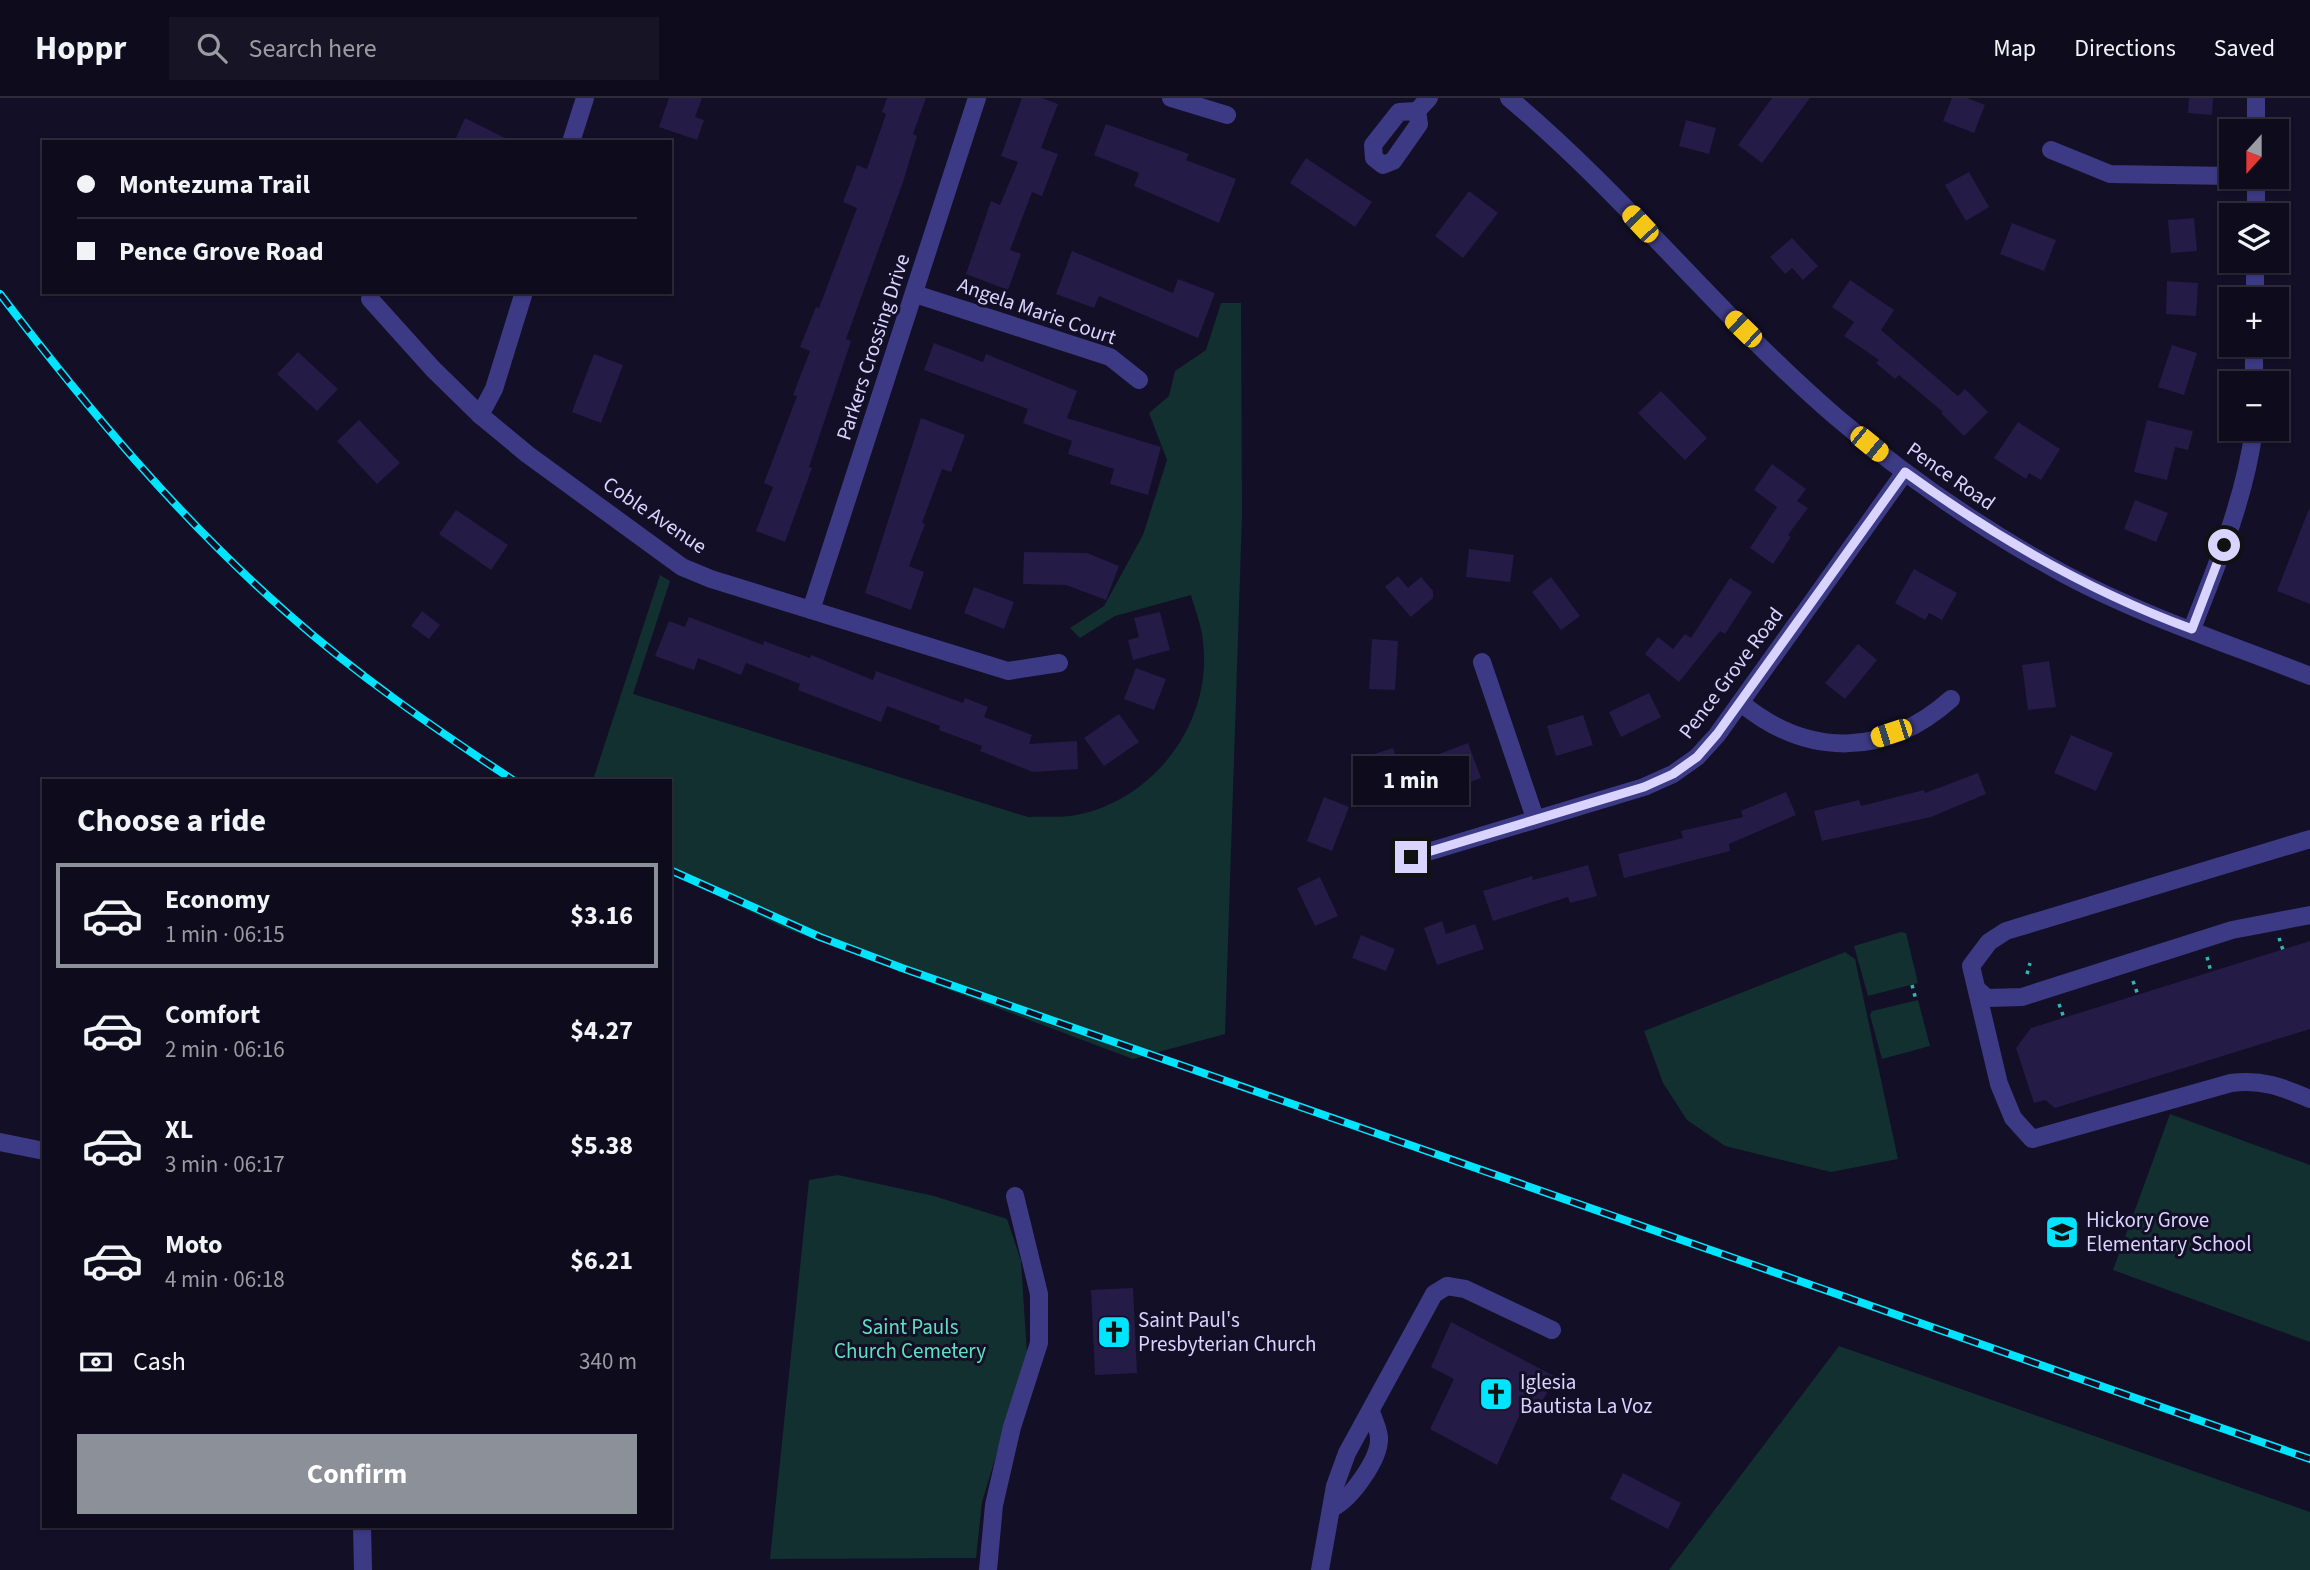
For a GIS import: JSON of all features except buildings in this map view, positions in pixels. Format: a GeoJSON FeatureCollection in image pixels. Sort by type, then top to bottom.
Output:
{"type":"FeatureCollection","features":[{"type":"Feature","properties":{"kind":"street"},"geometry":{"type":"LineString","coordinates":[[572,140],[585,98]]}},
{"type":"Feature","properties":{"kind":"street","name":"Parkers Crossing Drive"},"geometry":{"type":"LineString","coordinates":[[811,610],[976,98]]}},
{"type":"Feature","properties":{"kind":"street"},"geometry":{"type":"LineString","coordinates":[[1171,98],[1227,115]]}},
{"type":"Feature","properties":{"kind":"street","name":"Pence Road"},"geometry":{"type":"LineString","coordinates":[[1509,98],[1606,189],[1716,304],[1834,415],[1973,522],[2067,576],[2310,676]]}},
{"type":"Feature","properties":{"kind":"street"},"geometry":{"type":"LineString","coordinates":[[2256,98],[2256,119]]}},
{"type":"Feature","properties":{"kind":"street"},"geometry":{"type":"LineString","coordinates":[[2052,150],[2110,174],[2219,176]]}},
{"type":"Feature","properties":{"kind":"street"},"geometry":{"type":"LineString","coordinates":[[480,415],[494,389],[523,294]]}},
{"type":"Feature","properties":{"kind":"street","name":"Angela Marie Court"},"geometry":{"type":"LineString","coordinates":[[915,294],[1110,357],[1139,380]]}},
{"type":"Feature","properties":{"kind":"street","name":"Coble Avenue"},"geometry":{"type":"LineString","coordinates":[[370,299],[433,369],[480,415],[527,454],[682,567],[1008,671],[1059,663]]}},
{"type":"Feature","properties":{"kind":"street"},"geometry":{"type":"LineString","coordinates":[[2192,629],[2232,524],[2250,462],[2253,441]]}},
{"type":"Feature","properties":{"kind":"street","name":"Pence Grove Road"},"geometry":{"type":"LineString","coordinates":[[1411,857],[1644,787],[1673,774],[1697,757],[1741,703],[1905,472]]}},
{"type":"Feature","properties":{"kind":"street"},"geometry":{"type":"LineString","coordinates":[[1482,662],[1535,818]]}},
{"type":"Feature","properties":{"kind":"street"},"geometry":{"type":"LineString","coordinates":[[1741,703],[1783,732],[1804,740],[1848,744],[1907,728],[1931,717],[1951,699]]}},
{"type":"Feature","properties":{"kind":"street"},"geometry":{"type":"LineString","coordinates":[[2310,839],[2006,931],[1989,942],[1971,966],[1999,1084],[2013,1118],[2032,1139],[2231,1083],[2254,1080],[2272,1083],[2310,1099]]}},
{"type":"Feature","properties":{"kind":"street"},"geometry":{"type":"LineString","coordinates":[[1979,991],[1987,998],[2022,997],[2232,930],[2310,915]]}},
{"type":"Feature","properties":{"kind":"street"},"geometry":{"type":"LineString","coordinates":[[0,1142],[42,1151]]}},
{"type":"Feature","properties":{"kind":"street"},"geometry":{"type":"LineString","coordinates":[[988,1570],[994,1505],[1012,1427],[1039,1343],[1039,1294],[1015,1196]]}},
{"type":"Feature","properties":{"kind":"street"},"geometry":{"type":"LineString","coordinates":[[1320,1570],[1324,1540],[1334,1507],[1335,1486],[1347,1453],[1434,1294],[1447,1286],[1465,1289],[1552,1330]]}},
{"type":"Feature","properties":{"kind":"street"},"geometry":{"type":"LineString","coordinates":[[1334,1507],[1345,1501],[1358,1486],[1374,1455],[1379,1438],[1371,1411]]}},
{"type":"Feature","properties":{"kind":"street"},"geometry":{"type":"LineString","coordinates":[[362,1528],[363,1570]]}},
{"type":"Feature","properties":{"kind":"path"},"geometry":{"type":"LineString","coordinates":[[1912,985],[1916,1000]]}},
{"type":"Feature","properties":{"kind":"green space"},"geometry":{"type":"Polygon","coordinates":[[[1221,303],[1241,303],[1242,515],[1225,1034],[1133,1059],[782,927],[672,874],[672,779],[593,779],[660,575],[670,581],[633,694],[1028,817],[1070,816],[1105,806],[1131,793],[1154,775],[1173,752],[1188,727],[1198,700],[1204,671],[1200,624],[1191,595],[1115,616],[1080,638],[1070,628],[1104,606],[1143,535],[1167,460],[1149,413],[1169,396],[1175,371],[1206,350],[1221,303]]]}},
{"type":"Feature","properties":{"kind":"green space"},"geometry":{"type":"Polygon","coordinates":[[[1901,932],[1906,933],[1918,983],[1868,996],[1854,946],[1901,932]]]}},
{"type":"Feature","properties":{"kind":"green space"},"geometry":{"type":"Polygon","coordinates":[[[1845,952],[1855,959],[1898,1159],[1831,1172],[1725,1146],[1687,1120],[1663,1083],[1644,1031],[1845,952]]]}},
{"type":"Feature","properties":{"kind":"green space"},"geometry":{"type":"Polygon","coordinates":[[[1918,1000],[1930,1046],[1882,1059],[1870,1015],[1872,1011],[1918,1000]]]}},
{"type":"Feature","properties":{"kind":"green space"},"geometry":{"type":"Polygon","coordinates":[[[2170,1114],[2310,1165],[2310,1342],[2113,1270],[2170,1114]]]}},
{"type":"Feature","properties":{"kind":"green space","name":"Saint Pauls Church Cemetery"},"geometry":{"type":"Polygon","coordinates":[[[838,1175],[934,1196],[1007,1219],[1021,1261],[1027,1354],[982,1502],[976,1558],[770,1559],[809,1180],[838,1175]]]}},
{"type":"Feature","properties":{"kind":"green space"},"geometry":{"type":"Polygon","coordinates":[[[1839,1346],[2310,1512],[2310,1570],[1669,1570],[1839,1346]]]}},
{"type":"Feature","properties":{"kind":"railway"},"geometry":{"type":"LineString","coordinates":[[0,294],[66,379],[136,461],[247,577],[369,680],[512,779]]}},
{"type":"Feature","properties":{"kind":"railway"},"geometry":{"type":"LineString","coordinates":[[672,871],[820,937],[902,968],[2310,1459]]}},
{"type":"Feature","properties":{"kind":"place","name":"Hickory Grove Elementary School"},"geometry":{"type":"Point","coordinates":[2062,1232]}},
{"type":"Feature","properties":{"kind":"place","name":"Saint Paul's Presbyterian Church"},"geometry":{"type":"Point","coordinates":[1114,1332]}},
{"type":"Feature","properties":{"kind":"place","name":"Iglesia Bautista La Voz"},"geometry":{"type":"Point","coordinates":[1496,1394]}},
{"type":"Feature","properties":{"kind":"route"},"geometry":{"type":"LineString","coordinates":[[1411,857],[1644,787],[1673,774],[1697,757],[1741,703],[1905,472],[1973,522],[2067,576],[2150,614],[2192,629],[2224,545]]}}]}
